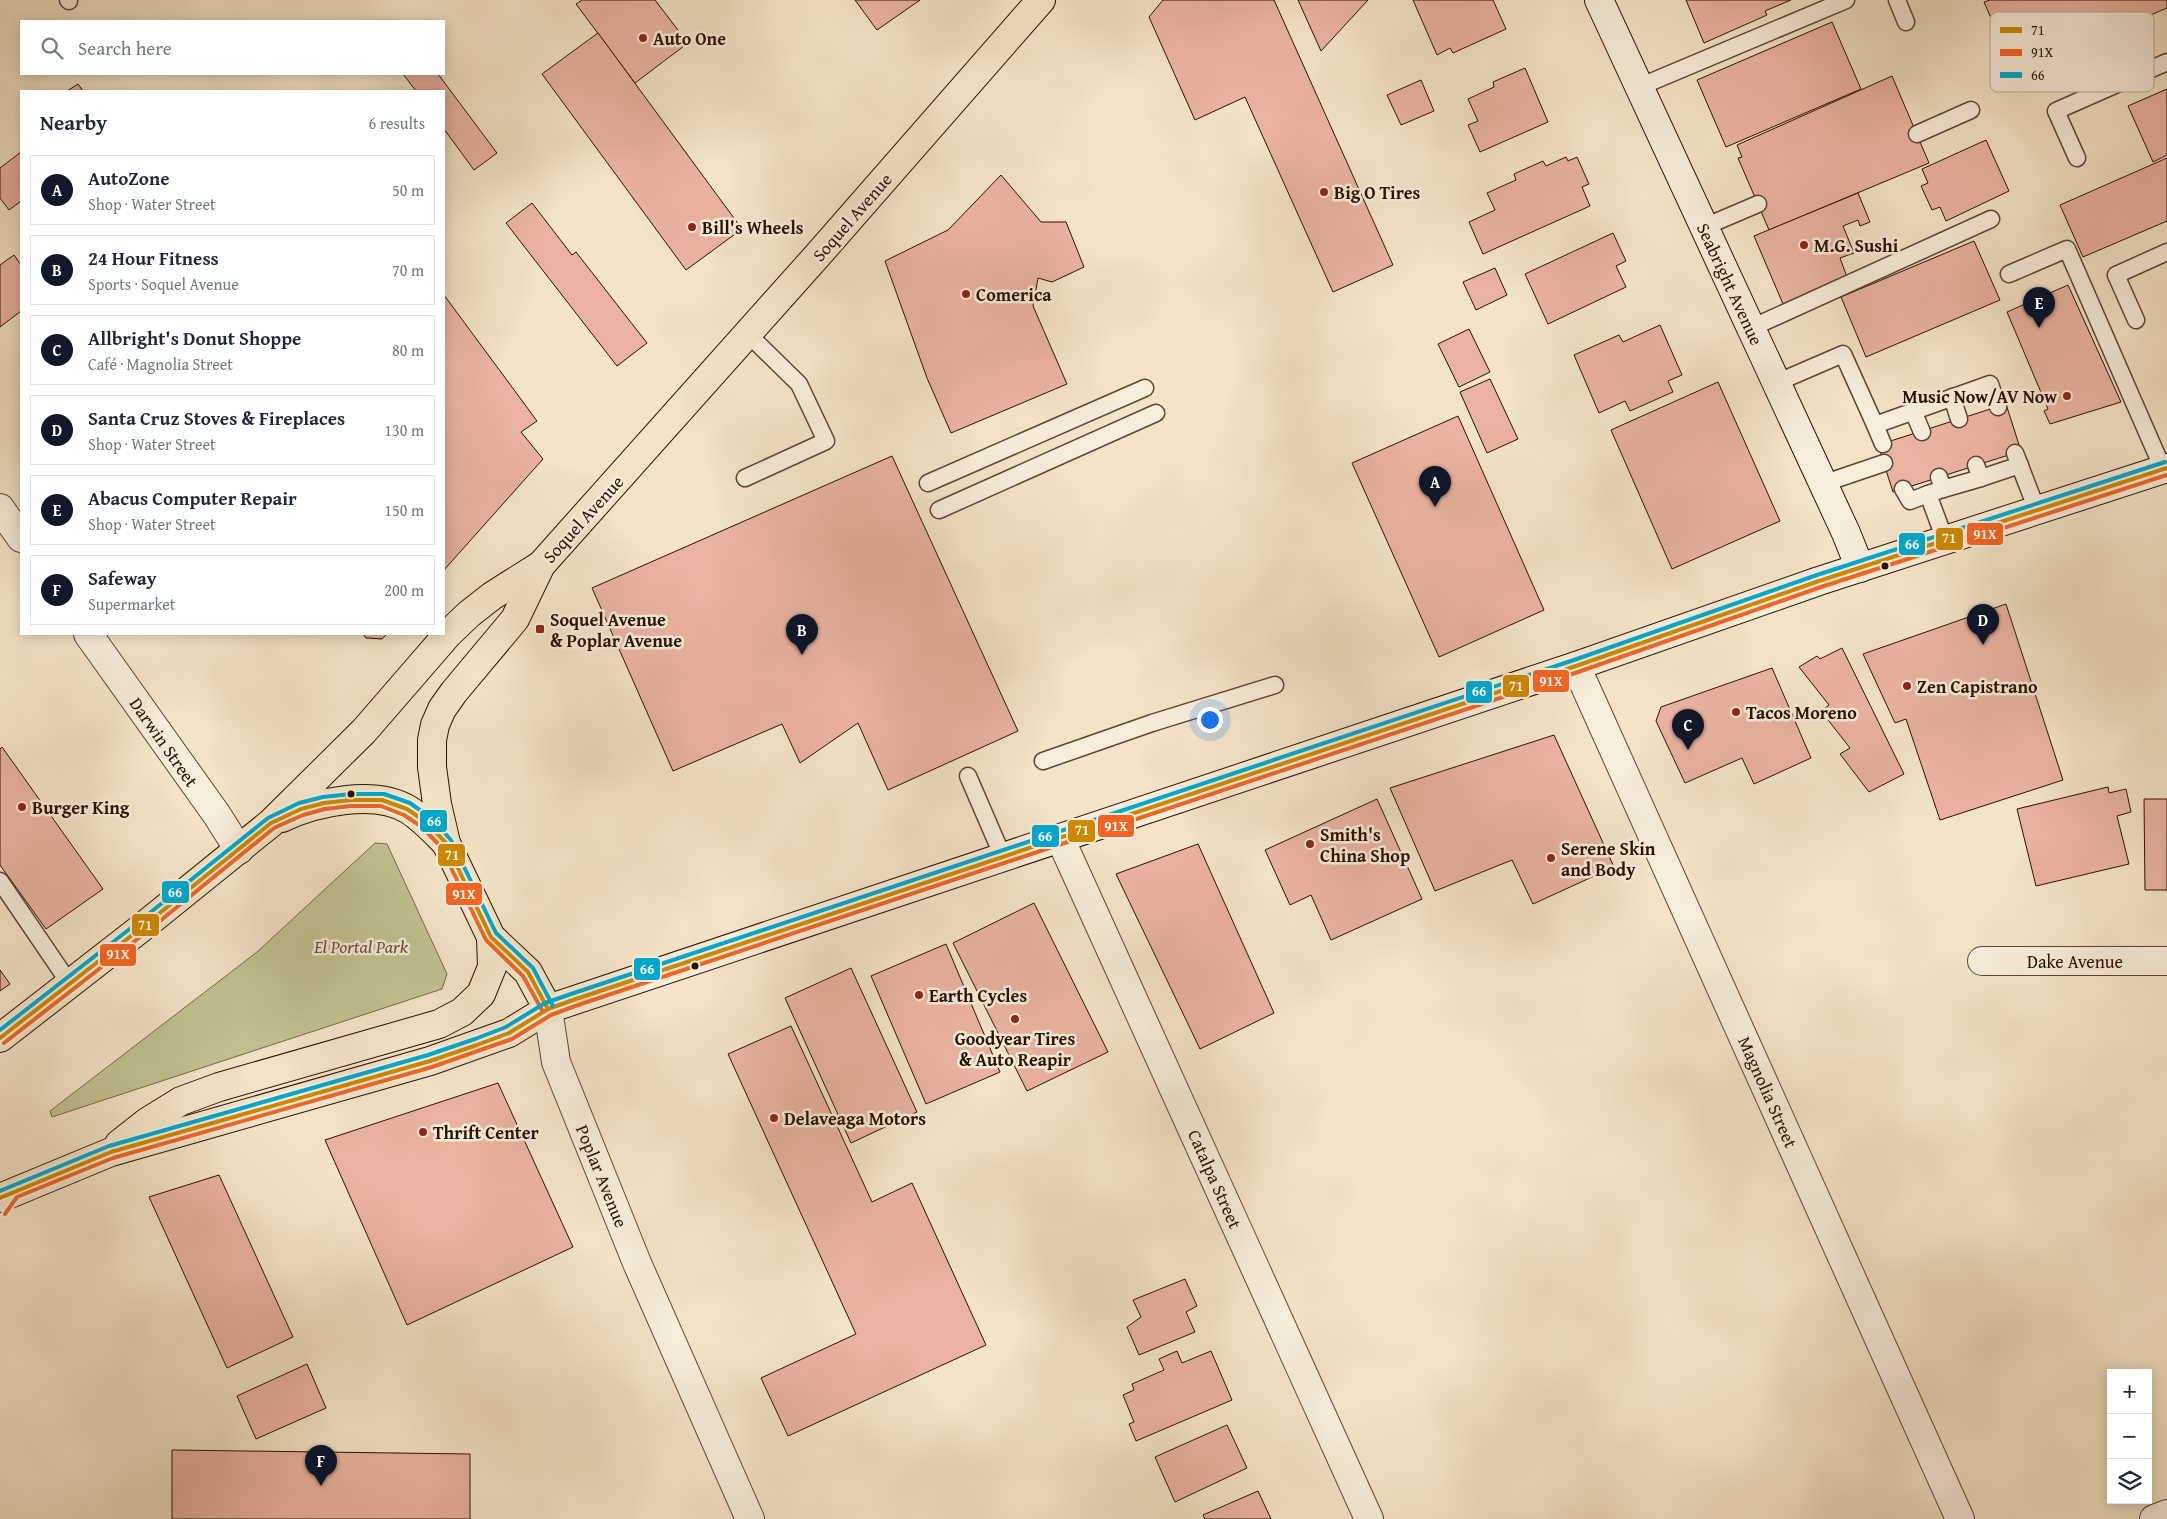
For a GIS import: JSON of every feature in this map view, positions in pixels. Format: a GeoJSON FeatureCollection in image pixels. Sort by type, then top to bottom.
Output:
{"type":"FeatureCollection","features":[{"type":"Feature","properties":{"kind":"main road","name":"Soquel Avenue"},"geometry":{"type":"LineString","coordinates":[[0,1038],[271,823],[364,731],[448,634],[469,614],[492,596],[542,565],[1042,0]]}},
{"type":"Feature","properties":{"kind":"main road"},"geometry":{"type":"LineString","coordinates":[[446,843],[437,804],[432,767],[432,740],[435,725],[442,709],[454,692],[516,619],[542,565]]}},
{"type":"Feature","properties":{"kind":"main road"},"geometry":{"type":"LineString","coordinates":[[271,823],[300,809],[324,803],[382,800],[407,808],[426,822],[446,843]]}},
{"type":"Feature","properties":{"kind":"main road","name":"Poplar Avenue"},"geometry":{"type":"LineString","coordinates":[[446,843],[491,937],[528,972],[548,1009]]}},
{"type":"Feature","properties":{"kind":"main road"},"geometry":{"type":"LineString","coordinates":[[110,1152],[147,1122],[181,1101],[218,1087],[439,1024],[462,1012],[481,994],[492,967],[491,937]]}},
{"type":"Feature","properties":{"kind":"main road"},"geometry":{"type":"LineString","coordinates":[[4,1200],[110,1152],[430,1061],[510,1033],[548,1009]]}},
{"type":"Feature","properties":{"kind":"street","name":"Seabright Avenue"},"geometry":{"type":"LineString","coordinates":[[1599,0],[1860,568]]}},
{"type":"Feature","properties":{"kind":"street"},"geometry":{"type":"LineString","coordinates":[[548,1009],[1576,666],[1860,568],[2165,468]]}},
{"type":"Feature","properties":{"kind":"street"},"geometry":{"type":"LineString","coordinates":[[0,508],[20,537]]}},
{"type":"Feature","properties":{"kind":"street","name":"Darwin Street"},"geometry":{"type":"LineString","coordinates":[[89,635],[217,815],[239,850]]}},
{"type":"Feature","properties":{"kind":"street","name":"Magnolia Street"},"geometry":{"type":"LineString","coordinates":[[1576,666],[1960,1519]]}},
{"type":"Feature","properties":{"kind":"street","name":"Catalpa Street"},"geometry":{"type":"LineString","coordinates":[[1060,838],[1369,1519]]}},
{"type":"Feature","properties":{"kind":"street","name":"Dake Avenue"},"geometry":{"type":"LineString","coordinates":[[1982,961],[2167,960]]}},
{"type":"Feature","properties":{"kind":"street","name":"Poplar Avenue"},"geometry":{"type":"LineString","coordinates":[[548,1009],[556,1062],[637,1263],[750,1519]]}},
{"type":"Feature","properties":{"kind":"street"},"geometry":{"type":"LineString","coordinates":[[2154,1519],[2167,1514]]}},
{"type":"Feature","properties":{"kind":"lane"},"geometry":{"type":"LineString","coordinates":[[1639,87],[1846,0]]}},
{"type":"Feature","properties":{"kind":"lane"},"geometry":{"type":"LineString","coordinates":[[1897,0],[1906,22]]}},
{"type":"Feature","properties":{"kind":"lane"},"geometry":{"type":"LineString","coordinates":[[2154,68],[2167,62]]}},
{"type":"Feature","properties":{"kind":"lane"},"geometry":{"type":"LineString","coordinates":[[2077,158],[2056,111],[2099,92]]}},
{"type":"Feature","properties":{"kind":"lane"},"geometry":{"type":"LineString","coordinates":[[1917,134],[1971,110]]}},
{"type":"Feature","properties":{"kind":"lane"},"geometry":{"type":"LineString","coordinates":[[1704,227],[1758,204]]}},
{"type":"Feature","properties":{"kind":"lane"},"geometry":{"type":"LineString","coordinates":[[1751,328],[1991,219]]}},
{"type":"Feature","properties":{"kind":"lane"},"geometry":{"type":"LineString","coordinates":[[2009,274],[2067,249],[2165,468]]}},
{"type":"Feature","properties":{"kind":"lane"},"geometry":{"type":"LineString","coordinates":[[2136,320],[2116,276],[2167,252]]}},
{"type":"Feature","properties":{"kind":"lane"},"geometry":{"type":"LineString","coordinates":[[745,478],[826,441],[799,384],[748,334]]}},
{"type":"Feature","properties":{"kind":"lane"},"geometry":{"type":"LineString","coordinates":[[1776,383],[1843,354],[1883,444]]}},
{"type":"Feature","properties":{"kind":"lane"},"geometry":{"type":"LineString","coordinates":[[1875,425],[1990,384],[1998,407]]}},
{"type":"Feature","properties":{"kind":"lane"},"geometry":{"type":"LineString","coordinates":[[928,483],[1145,388]]}},
{"type":"Feature","properties":{"kind":"lane"},"geometry":{"type":"LineString","coordinates":[[1952,397],[1959,420]]}},
{"type":"Feature","properties":{"kind":"lane"},"geometry":{"type":"LineString","coordinates":[[1913,412],[1922,432]]}},
{"type":"Feature","properties":{"kind":"lane"},"geometry":{"type":"LineString","coordinates":[[939,510],[1156,413]]}},
{"type":"Feature","properties":{"kind":"lane"},"geometry":{"type":"LineString","coordinates":[[1903,489],[1910,501],[1937,487],[1978,471],[2018,459],[2037,510]]}},
{"type":"Feature","properties":{"kind":"lane"},"geometry":{"type":"LineString","coordinates":[[1822,484],[1884,463]]}},
{"type":"Feature","properties":{"kind":"lane"},"geometry":{"type":"LineString","coordinates":[[1937,487],[1945,540]]}},
{"type":"Feature","properties":{"kind":"lane"},"geometry":{"type":"LineString","coordinates":[[1043,761],[1152,723],[1275,685]]}},
{"type":"Feature","properties":{"kind":"lane"},"geometry":{"type":"LineString","coordinates":[[968,776],[1003,857]]}},
{"type":"Feature","properties":{"kind":"lane"},"geometry":{"type":"LineString","coordinates":[[0,881],[70,984]]}},
{"type":"Feature","properties":{"kind":"green space","name":"El Portal Park"},"geometry":{"type":"Polygon","coordinates":[[[375,843],[387,844],[447,974],[442,989],[52,1117],[50,1111],[257,952],[375,843]]]}},
{"type":"Feature","properties":{"kind":"building","name":"Auto One"},"geometry":{"type":"Polygon","coordinates":[[[582,0],[655,0],[688,43],[635,83],[576,4],[582,0]]]}},
{"type":"Feature","properties":{"kind":"building"},"geometry":{"type":"Polygon","coordinates":[[[855,0],[920,0],[877,30],[855,0]]]}},
{"type":"Feature","properties":{"kind":"building","name":"Big O Tires"},"geometry":{"type":"Polygon","coordinates":[[[1163,0],[1274,0],[1393,265],[1333,292],[1245,97],[1195,120],[1149,17],[1163,0]]]}},
{"type":"Feature","properties":{"kind":"building"},"geometry":{"type":"Polygon","coordinates":[[[1298,0],[1368,0],[1321,51],[1298,0]]]}},
{"type":"Feature","properties":{"kind":"building"},"geometry":{"type":"Polygon","coordinates":[[[1413,0],[1493,0],[1506,29],[1453,53],[1450,48],[1437,55],[1413,0]]]}},
{"type":"Feature","properties":{"kind":"building"},"geometry":{"type":"Polygon","coordinates":[[[1686,0],[1791,0],[1765,11],[1767,15],[1704,43],[1686,0]]]}},
{"type":"Feature","properties":{"kind":"building"},"geometry":{"type":"Polygon","coordinates":[[[1990,0],[2167,0],[2167,8],[2154,14],[2154,12],[1990,12],[1990,16],[1984,2],[1990,0]]]}},
{"type":"Feature","properties":{"kind":"building"},"geometry":{"type":"Polygon","coordinates":[[[1832,22],[1861,89],[1726,147],[1697,80],[1832,22]]]}},
{"type":"Feature","properties":{"kind":"building"},"geometry":{"type":"Polygon","coordinates":[[[598,33],[742,229],[686,270],[542,74],[598,33]]]}},
{"type":"Feature","properties":{"kind":"building"},"geometry":{"type":"Polygon","coordinates":[[[1525,68],[1548,122],[1480,152],[1468,125],[1478,121],[1468,99],[1494,87],[1493,82],[1525,68]]]}},
{"type":"Feature","properties":{"kind":"building"},"geometry":{"type":"Polygon","coordinates":[[[404,75],[439,75],[497,153],[474,170],[445,130],[445,90],[415,90],[404,75]]]}},
{"type":"Feature","properties":{"kind":"building"},"geometry":{"type":"Polygon","coordinates":[[[1892,76],[1929,163],[1769,230],[1738,158],[1742,157],[1737,145],[1892,76]]]}},
{"type":"Feature","properties":{"kind":"building"},"geometry":{"type":"Polygon","coordinates":[[[1421,80],[1434,111],[1401,125],[1387,95],[1421,80]]]}},
{"type":"Feature","properties":{"kind":"building"},"geometry":{"type":"Polygon","coordinates":[[[78,84],[82,90],[69,90],[78,84]]]}},
{"type":"Feature","properties":{"kind":"building"},"geometry":{"type":"Polygon","coordinates":[[[2167,89],[2167,155],[2153,162],[2128,106],[2167,89]]]}},
{"type":"Feature","properties":{"kind":"building"},"geometry":{"type":"Polygon","coordinates":[[[1986,140],[2009,191],[1946,221],[1940,207],[1932,210],[1921,186],[1928,183],[1922,169],[1986,140]]]}},
{"type":"Feature","properties":{"kind":"building"},"geometry":{"type":"Polygon","coordinates":[[[20,153],[20,202],[9,210],[0,198],[0,168],[20,153]]]}},
{"type":"Feature","properties":{"kind":"building"},"geometry":{"type":"Polygon","coordinates":[[[1566,157],[1568,161],[1577,157],[1589,184],[1582,187],[1590,206],[1483,254],[1469,222],[1495,210],[1487,193],[1516,180],[1514,174],[1543,161],[1546,166],[1566,157]]]}},
{"type":"Feature","properties":{"kind":"building"},"geometry":{"type":"Polygon","coordinates":[[[2167,158],[2167,221],[2083,257],[2060,205],[2167,158]]]}},
{"type":"Feature","properties":{"kind":"building","name":"Comerica"},"geometry":{"type":"Polygon","coordinates":[[[1001,175],[1041,222],[1066,222],[1084,267],[1052,282],[1038,278],[1033,306],[1067,384],[951,433],[927,378],[885,261],[948,230],[1001,175]]]}},
{"type":"Feature","properties":{"kind":"building","name":"M.G. Sushi"},"geometry":{"type":"Polygon","coordinates":[[[1858,193],[1870,222],[1860,226],[1858,220],[1843,226],[1854,253],[1840,258],[1847,277],[1783,304],[1754,236],[1858,193]]]}},
{"type":"Feature","properties":{"kind":"building"},"geometry":{"type":"Polygon","coordinates":[[[532,203],[572,255],[576,252],[647,343],[617,366],[506,223],[532,203]]]}},
{"type":"Feature","properties":{"kind":"building"},"geometry":{"type":"Polygon","coordinates":[[[1613,233],[1626,261],[1616,266],[1626,287],[1548,324],[1525,274],[1613,233]]]}},
{"type":"Feature","properties":{"kind":"building"},"geometry":{"type":"Polygon","coordinates":[[[1974,241],[2000,300],[1866,357],[1841,297],[1974,241]]]}},
{"type":"Feature","properties":{"kind":"building"},"geometry":{"type":"Polygon","coordinates":[[[14,255],[20,264],[20,312],[0,327],[0,265],[14,255]]]}},
{"type":"Feature","properties":{"kind":"building"},"geometry":{"type":"Polygon","coordinates":[[[1495,268],[1507,295],[1476,310],[1463,282],[1495,268]]]}},
{"type":"Feature","properties":{"kind":"building"},"geometry":{"type":"Polygon","coordinates":[[[2068,285],[2121,402],[2050,424],[2044,411],[2048,409],[2007,312],[2068,285]]]}},
{"type":"Feature","properties":{"kind":"building"},"geometry":{"type":"Polygon","coordinates":[[[445,296],[537,421],[521,432],[543,459],[445,569],[445,296]]]}},
{"type":"Feature","properties":{"kind":"building"},"geometry":{"type":"Polygon","coordinates":[[[1660,325],[1682,375],[1668,381],[1673,392],[1630,411],[1625,401],[1599,413],[1574,355],[1619,335],[1623,342],[1660,325]]]}},
{"type":"Feature","properties":{"kind":"building"},"geometry":{"type":"Polygon","coordinates":[[[1469,329],[1490,372],[1459,387],[1438,344],[1469,329]]]}},
{"type":"Feature","properties":{"kind":"building"},"geometry":{"type":"Polygon","coordinates":[[[1490,379],[1518,439],[1487,453],[1460,392],[1490,379]]]}},
{"type":"Feature","properties":{"kind":"building"},"geometry":{"type":"Polygon","coordinates":[[[1718,382],[1780,521],[1672,569],[1611,430],[1718,382]]]}},
{"type":"Feature","properties":{"kind":"building"},"geometry":{"type":"Polygon","coordinates":[[[2006,404],[2021,451],[1893,492],[1878,445],[2006,404]]]}},
{"type":"Feature","properties":{"kind":"building"},"geometry":{"type":"Polygon","coordinates":[[[1458,416],[1544,610],[1439,657],[1352,463],[1458,416]]]}},
{"type":"Feature","properties":{"kind":"building"},"geometry":{"type":"Polygon","coordinates":[[[892,456],[1018,731],[888,790],[858,723],[800,763],[782,724],[673,771],[592,588],[892,456]]]}},
{"type":"Feature","properties":{"kind":"building"},"geometry":{"type":"Polygon","coordinates":[[[2006,604],[2063,780],[1940,820],[1906,719],[1895,723],[1863,654],[2006,604]]]}},
{"type":"Feature","properties":{"kind":"building"},"geometry":{"type":"Polygon","coordinates":[[[364,635],[386,635],[382,639],[366,638],[364,635]]]}},
{"type":"Feature","properties":{"kind":"building"},"geometry":{"type":"Polygon","coordinates":[[[1842,648],[1904,774],[1869,792],[1840,754],[1850,748],[1821,711],[1829,705],[1799,667],[1817,656],[1820,659],[1842,648]]]}},
{"type":"Feature","properties":{"kind":"building"},"geometry":{"type":"Polygon","coordinates":[[[1772,668],[1811,758],[1754,784],[1742,758],[1685,783],[1656,721],[1661,707],[1772,668]]]}},
{"type":"Feature","properties":{"kind":"building"},"geometry":{"type":"Polygon","coordinates":[[[1554,735],[1614,867],[1533,904],[1512,860],[1435,891],[1390,788],[1554,735]]]}},
{"type":"Feature","properties":{"kind":"building","name":"Burger King"},"geometry":{"type":"Polygon","coordinates":[[[2,747],[103,889],[46,929],[0,865],[0,749],[2,747]]]}},
{"type":"Feature","properties":{"kind":"building"},"geometry":{"type":"Polygon","coordinates":[[[2108,787],[2109,793],[2126,789],[2131,812],[2117,816],[2129,864],[2036,886],[2017,809],[2108,787]]]}},
{"type":"Feature","properties":{"kind":"building"},"geometry":{"type":"Polygon","coordinates":[[[1377,799],[1422,899],[1331,940],[1311,895],[1290,905],[1265,850],[1377,799]]]}},
{"type":"Feature","properties":{"kind":"building"},"geometry":{"type":"Polygon","coordinates":[[[2144,799],[2167,799],[2167,890],[2145,890],[2144,799]]]}},
{"type":"Feature","properties":{"kind":"building"},"geometry":{"type":"Polygon","coordinates":[[[1198,844],[1274,1013],[1200,1049],[1116,874],[1198,844]]]}},
{"type":"Feature","properties":{"kind":"building"},"geometry":{"type":"Polygon","coordinates":[[[1034,903],[1108,1052],[1027,1091],[953,943],[1034,903]]]}},
{"type":"Feature","properties":{"kind":"building"},"geometry":{"type":"Polygon","coordinates":[[[946,944],[1000,1072],[926,1104],[871,976],[946,944]]]}},
{"type":"Feature","properties":{"kind":"building"},"geometry":{"type":"Polygon","coordinates":[[[851,968],[917,1112],[851,1143],[785,998],[851,968]]]}},
{"type":"Feature","properties":{"kind":"building"},"geometry":{"type":"Polygon","coordinates":[[[0,970],[10,984],[0,991],[0,970]]]}},
{"type":"Feature","properties":{"kind":"building"},"geometry":{"type":"Polygon","coordinates":[[[791,1026],[872,1202],[912,1183],[986,1345],[788,1436],[761,1378],[856,1334],[728,1054],[791,1026]]]}},
{"type":"Feature","properties":{"kind":"building"},"geometry":{"type":"Polygon","coordinates":[[[498,1083],[573,1247],[407,1325],[325,1140],[498,1083]]]}},
{"type":"Feature","properties":{"kind":"building"},"geometry":{"type":"Polygon","coordinates":[[[219,1175],[293,1337],[227,1368],[149,1197],[219,1175]]]}},
{"type":"Feature","properties":{"kind":"building"},"geometry":{"type":"Polygon","coordinates":[[[1185,1279],[1197,1306],[1186,1312],[1195,1332],[1139,1355],[1127,1327],[1141,1317],[1133,1300],[1185,1279]]]}},
{"type":"Feature","properties":{"kind":"building"},"geometry":{"type":"Polygon","coordinates":[[[1177,1351],[1182,1363],[1211,1351],[1232,1400],[1136,1441],[1129,1424],[1134,1422],[1123,1395],[1134,1390],[1132,1384],[1164,1370],[1159,1359],[1177,1351]]]}},
{"type":"Feature","properties":{"kind":"building"},"geometry":{"type":"Polygon","coordinates":[[[307,1364],[326,1408],[256,1439],[237,1396],[307,1364]]]}},
{"type":"Feature","properties":{"kind":"building"},"geometry":{"type":"Polygon","coordinates":[[[1227,1425],[1247,1468],[1175,1502],[1155,1457],[1227,1425]]]}},
{"type":"Feature","properties":{"kind":"building"},"geometry":{"type":"Polygon","coordinates":[[[172,1450],[470,1454],[470,1519],[172,1519],[172,1450]]]}},
{"type":"Feature","properties":{"kind":"building"},"geometry":{"type":"Polygon","coordinates":[[[1258,1491],[1271,1519],[1205,1519],[1203,1515],[1258,1491]]]}},
{"type":"Feature","properties":{"kind":"transit line","name":"66"},"geometry":{"type":"LineString","coordinates":[[0,1191],[109,1146],[428,1055],[506,1027],[545,1003],[574,993],[1574,660],[1817,575],[2165,462]]}},
{"type":"Feature","properties":{"kind":"transit line","name":"71"},"geometry":{"type":"LineString","coordinates":[[0,1198],[111,1152],[430,1061],[509,1033],[548,1009],[576,999],[1576,666],[1819,581],[2167,468]]}},
{"type":"Feature","properties":{"kind":"transit line","name":"91X"},"geometry":{"type":"LineString","coordinates":[[5,1214],[17,1197],[113,1158],[432,1067],[512,1039],[551,1015],[578,1005],[1578,672],[1821,587],[2167,475]]}},
{"type":"Feature","properties":{"kind":"transit line","name":"66"},"geometry":{"type":"LineString","coordinates":[[0,1030],[268,818],[299,803],[323,797],[351,794],[384,794],[410,803],[431,818],[451,840],[496,933],[533,968],[553,1006]]}},
{"type":"Feature","properties":{"kind":"transit line","name":"71"},"geometry":{"type":"LineString","coordinates":[[0,1038],[140,929],[271,823],[301,809],[324,803],[351,800],[382,800],[407,809],[426,822],[446,843],[491,937],[528,972],[548,1009]]}},
{"type":"Feature","properties":{"kind":"transit line","name":"91X"},"geometry":{"type":"LineString","coordinates":[[4,1043],[144,934],[274,828],[303,815],[325,809],[351,806],[381,806],[404,815],[422,827],[441,847],[486,940],[523,976],[543,1012]]}},
{"type":"Feature","properties":{"kind":"place","name":"Auto One"},"geometry":{"type":"Point","coordinates":[643,38]}},
{"type":"Feature","properties":{"kind":"place","name":"Big O Tires"},"geometry":{"type":"Point","coordinates":[1324,192]}},
{"type":"Feature","properties":{"kind":"place","name":"Bill's Wheels"},"geometry":{"type":"Point","coordinates":[692,227]}},
{"type":"Feature","properties":{"kind":"place","name":"M.G. Sushi"},"geometry":{"type":"Point","coordinates":[1804,245]}},
{"type":"Feature","properties":{"kind":"place","name":"Comerica"},"geometry":{"type":"Point","coordinates":[966,294]}},
{"type":"Feature","properties":{"kind":"place","name":"Abacus Computer Repair"},"geometry":{"type":"Point","coordinates":[2039,328]}},
{"type":"Feature","properties":{"kind":"place","name":"Music Now/AV Now"},"geometry":{"type":"Point","coordinates":[2067,396]}},
{"type":"Feature","properties":{"kind":"place","name":"AutoZone"},"geometry":{"type":"Point","coordinates":[1435,507]}},
{"type":"Feature","properties":{"kind":"place","name":"Soquel Avenue & Poplar Avenue"},"geometry":{"type":"Point","coordinates":[540,629]}},
{"type":"Feature","properties":{"kind":"place","name":"Santa Cruz Stoves & Fireplaces"},"geometry":{"type":"Point","coordinates":[1983,645]}},
{"type":"Feature","properties":{"kind":"place","name":"24 Hour Fitness"},"geometry":{"type":"Point","coordinates":[802,655]}},
{"type":"Feature","properties":{"kind":"place","name":"Zen Capistrano"},"geometry":{"type":"Point","coordinates":[1907,686]}},
{"type":"Feature","properties":{"kind":"place","name":"Tacos Moreno"},"geometry":{"type":"Point","coordinates":[1736,712]}},
{"type":"Feature","properties":{"kind":"place","name":"Allbright's Donut Shoppe"},"geometry":{"type":"Point","coordinates":[1688,750]}},
{"type":"Feature","properties":{"kind":"place","name":"Burger King"},"geometry":{"type":"Point","coordinates":[22,807]}},
{"type":"Feature","properties":{"kind":"place","name":"Smith's China Shop"},"geometry":{"type":"Point","coordinates":[1310,844]}},
{"type":"Feature","properties":{"kind":"place","name":"Serene Skin and Body"},"geometry":{"type":"Point","coordinates":[1551,858]}},
{"type":"Feature","properties":{"kind":"place","name":"Earth Cycles"},"geometry":{"type":"Point","coordinates":[919,995]}},
{"type":"Feature","properties":{"kind":"place","name":"Goodyear Tires & Auto Reapir"},"geometry":{"type":"Point","coordinates":[1015,1019]}},
{"type":"Feature","properties":{"kind":"place","name":"Delaveaga Motors"},"geometry":{"type":"Point","coordinates":[774,1118]}},
{"type":"Feature","properties":{"kind":"place","name":"Thrift Center"},"geometry":{"type":"Point","coordinates":[423,1132]}},
{"type":"Feature","properties":{"kind":"place","name":"Safeway"},"geometry":{"type":"Point","coordinates":[321,1486]}}]}
